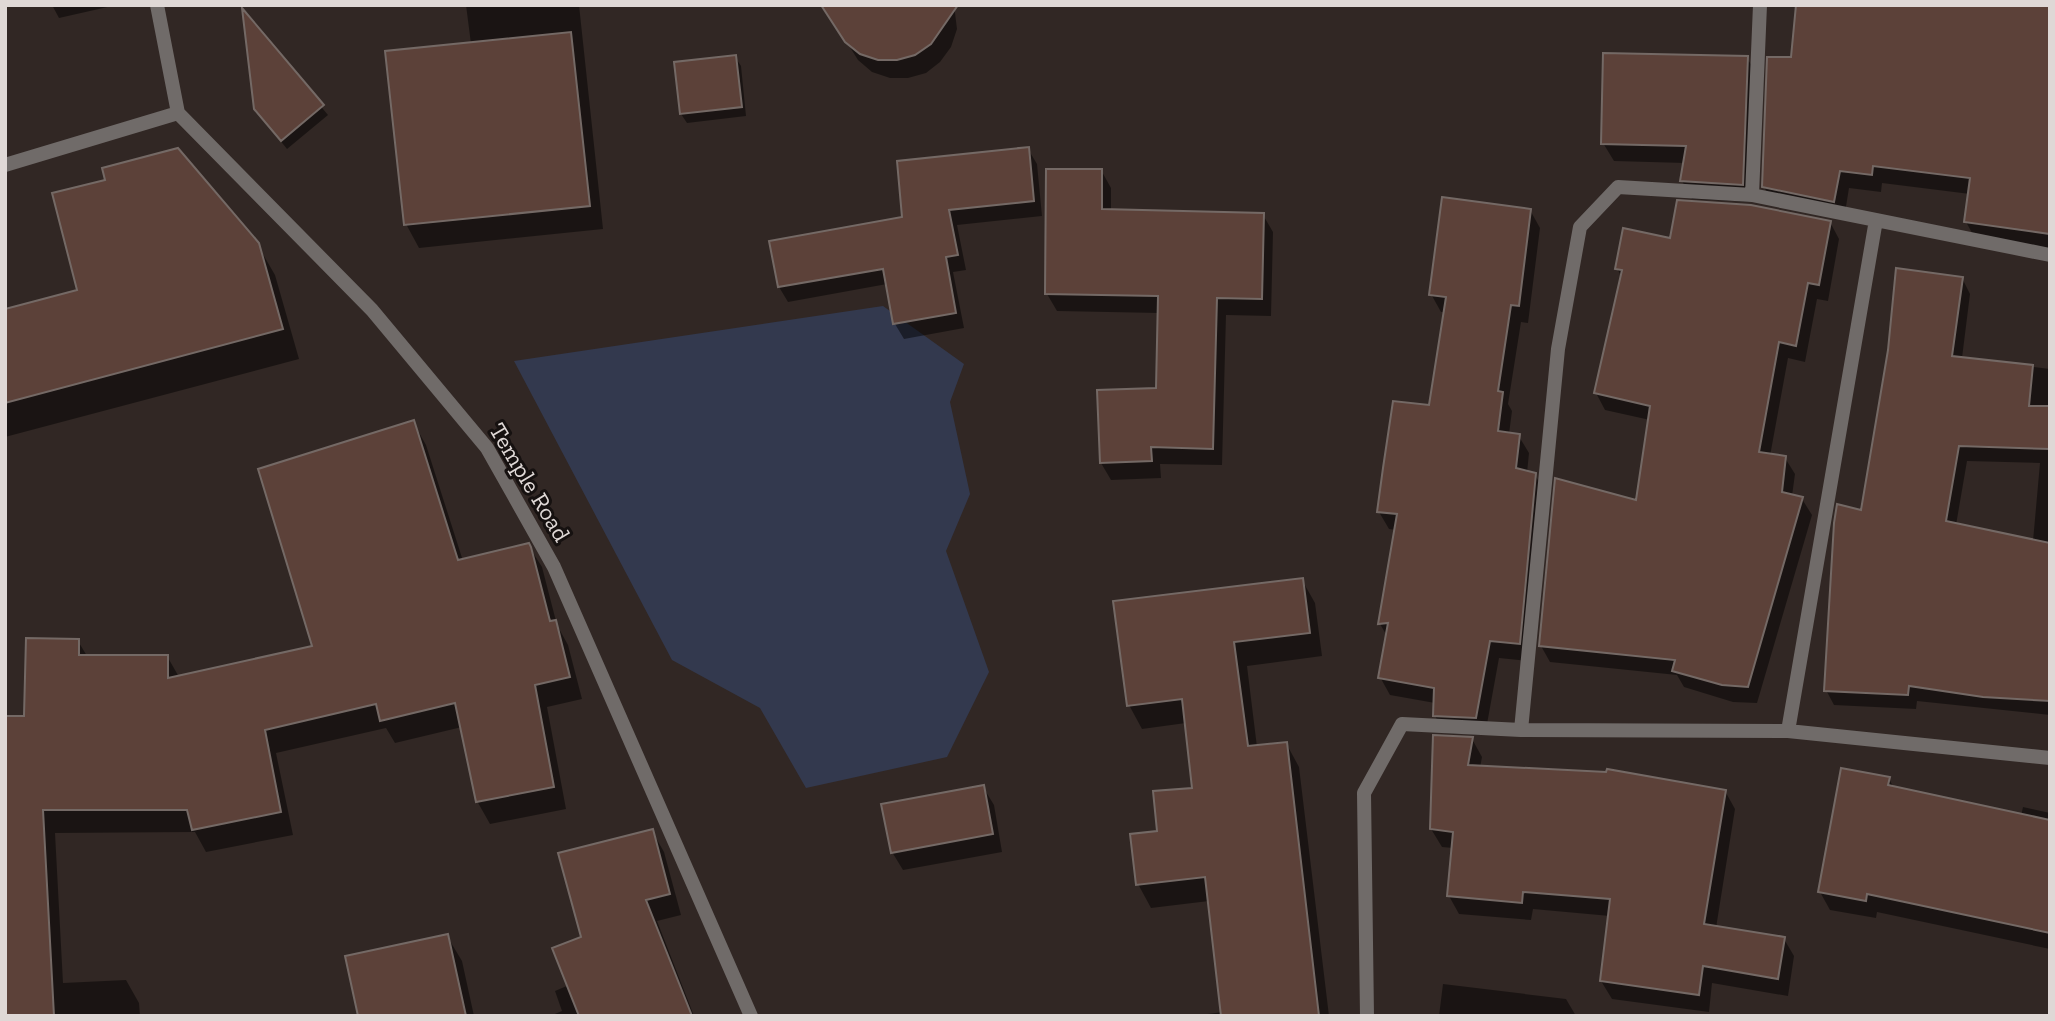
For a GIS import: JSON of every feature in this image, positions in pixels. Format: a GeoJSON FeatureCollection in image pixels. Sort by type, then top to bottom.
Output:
{"type":"FeatureCollection","features":[{"type":"Feature","properties":{"kind":"street"},"geometry":{"type":"LineString","coordinates":[[5,165],[178,113],[157,5]]}},
{"type":"Feature","properties":{"kind":"street"},"geometry":{"type":"LineString","coordinates":[[1752,195],[1760,5]]}},
{"type":"Feature","properties":{"kind":"street","name":"Temple Road"},"geometry":{"type":"LineString","coordinates":[[178,113],[372,310],[487,448],[554,567],[751,1016]]}},
{"type":"Feature","properties":{"kind":"street"},"geometry":{"type":"LineString","coordinates":[[1521,730],[1558,349],[1580,227],[1618,187],[1752,195],[2050,255]]}},
{"type":"Feature","properties":{"kind":"street"},"geometry":{"type":"LineString","coordinates":[[1788,731],[1876,220]]}},
{"type":"Feature","properties":{"kind":"street"},"geometry":{"type":"LineString","coordinates":[[1367,1016],[1364,793],[1402,724],[1521,730],[1788,731],[2050,758]]}},
{"type":"Feature","properties":{"kind":"shaded area"},"geometry":{"type":"Polygon","coordinates":[[[883,306],[964,364],[950,402],[970,494],[946,551],[989,672],[947,757],[806,788],[760,708],[672,660],[514,361],[883,306]]]}},
{"type":"Feature","properties":{"kind":"building"},"geometry":{"type":"Polygon","coordinates":[[[821,5],[958,5],[931,44],[915,55],[897,60],[878,60],[860,54],[845,42],[821,5]]]}},
{"type":"Feature","properties":{"kind":"building"},"geometry":{"type":"Polygon","coordinates":[[[1796,5],[2050,5],[2050,234],[1964,222],[1970,178],[1873,166],[1872,175],[1840,171],[1834,202],[1762,187],[1767,57],[1791,57],[1796,5]]]}},
{"type":"Feature","properties":{"kind":"building"},"geometry":{"type":"Polygon","coordinates":[[[242,8],[324,105],[281,141],[254,109],[242,8]]]}},
{"type":"Feature","properties":{"kind":"building"},"geometry":{"type":"Polygon","coordinates":[[[571,32],[590,206],[404,225],[385,51],[571,32]]]}},
{"type":"Feature","properties":{"kind":"building"},"geometry":{"type":"Polygon","coordinates":[[[1603,53],[1748,56],[1743,185],[1680,181],[1686,146],[1601,144],[1603,53]]]}},
{"type":"Feature","properties":{"kind":"building"},"geometry":{"type":"Polygon","coordinates":[[[736,55],[742,107],[680,114],[674,62],[736,55]]]}},
{"type":"Feature","properties":{"kind":"building"},"geometry":{"type":"Polygon","coordinates":[[[1029,147],[1034,201],[949,210],[958,255],[946,257],[956,313],[893,324],[883,269],[778,287],[769,241],[902,217],[897,161],[1029,147]]]}},
{"type":"Feature","properties":{"kind":"building"},"geometry":{"type":"Polygon","coordinates":[[[178,148],[259,243],[283,329],[5,403],[5,309],[77,290],[52,193],[105,180],[102,168],[178,148]]]}},
{"type":"Feature","properties":{"kind":"building"},"geometry":{"type":"Polygon","coordinates":[[[1046,169],[1102,169],[1102,209],[1264,213],[1262,299],[1217,298],[1213,449],[1151,447],[1152,461],[1100,463],[1097,390],[1156,388],[1158,296],[1045,294],[1046,169]]]}},
{"type":"Feature","properties":{"kind":"building"},"geometry":{"type":"Polygon","coordinates":[[[1442,197],[1531,209],[1519,306],[1511,305],[1498,391],[1503,392],[1498,431],[1520,434],[1516,468],[1536,473],[1520,644],[1490,641],[1476,718],[1433,716],[1434,688],[1378,678],[1388,623],[1378,624],[1397,514],[1377,512],[1393,401],[1429,405],[1446,297],[1429,295],[1442,197]]]}},
{"type":"Feature","properties":{"kind":"building"},"geometry":{"type":"Polygon","coordinates":[[[1677,200],[1751,205],[1831,221],[1819,285],[1808,283],[1796,346],[1779,342],[1759,452],[1786,456],[1782,492],[1803,497],[1748,687],[1722,685],[1672,671],[1675,660],[1539,646],[1555,478],[1636,500],[1650,406],[1594,393],[1622,270],[1615,269],[1623,228],[1670,238],[1677,200]]]}},
{"type":"Feature","properties":{"kind":"building"},"geometry":{"type":"Polygon","coordinates":[[[1896,268],[1963,277],[1952,356],[2033,365],[2029,406],[2050,406],[2050,449],[1959,446],[1946,521],[2050,543],[2050,701],[1983,697],[1909,686],[1908,695],[1824,691],[1837,504],[1861,510],[1888,350],[1896,268]]]}},
{"type":"Feature","properties":{"kind":"building"},"geometry":{"type":"Polygon","coordinates":[[[414,420],[458,560],[529,543],[531,547],[550,621],[556,620],[570,677],[535,685],[554,787],[476,802],[455,703],[380,721],[376,704],[265,730],[281,812],[192,830],[187,810],[43,810],[54,1016],[5,1016],[5,716],[24,716],[26,638],[79,639],[79,655],[168,655],[168,678],[312,646],[258,469],[414,420]]]}},
{"type":"Feature","properties":{"kind":"building"},"geometry":{"type":"Polygon","coordinates":[[[1303,578],[1310,633],[1234,642],[1248,746],[1287,742],[1319,1016],[1221,1016],[1205,877],[1136,885],[1130,834],[1157,831],[1153,791],[1192,788],[1182,699],[1127,706],[1113,601],[1303,578]]]}},
{"type":"Feature","properties":{"kind":"building"},"geometry":{"type":"Polygon","coordinates":[[[1433,735],[1473,737],[1468,765],[1606,772],[1607,769],[1726,790],[1704,924],[1785,937],[1778,979],[1703,966],[1699,995],[1600,981],[1610,899],[1523,892],[1522,903],[1447,896],[1453,832],[1430,829],[1433,735]]]}},
{"type":"Feature","properties":{"kind":"building"},"geometry":{"type":"Polygon","coordinates":[[[1841,768],[1890,777],[1888,785],[2050,820],[2050,933],[1867,894],[1866,901],[1818,892],[1841,768]]]}},
{"type":"Feature","properties":{"kind":"building"},"geometry":{"type":"Polygon","coordinates":[[[984,785],[993,834],[891,853],[881,804],[984,785]]]}},
{"type":"Feature","properties":{"kind":"building"},"geometry":{"type":"Polygon","coordinates":[[[653,829],[670,894],[646,900],[692,1016],[579,1016],[552,948],[581,937],[558,853],[653,829]]]}},
{"type":"Feature","properties":{"kind":"building"},"geometry":{"type":"Polygon","coordinates":[[[448,934],[466,1016],[358,1016],[345,956],[448,934]]]}}]}
